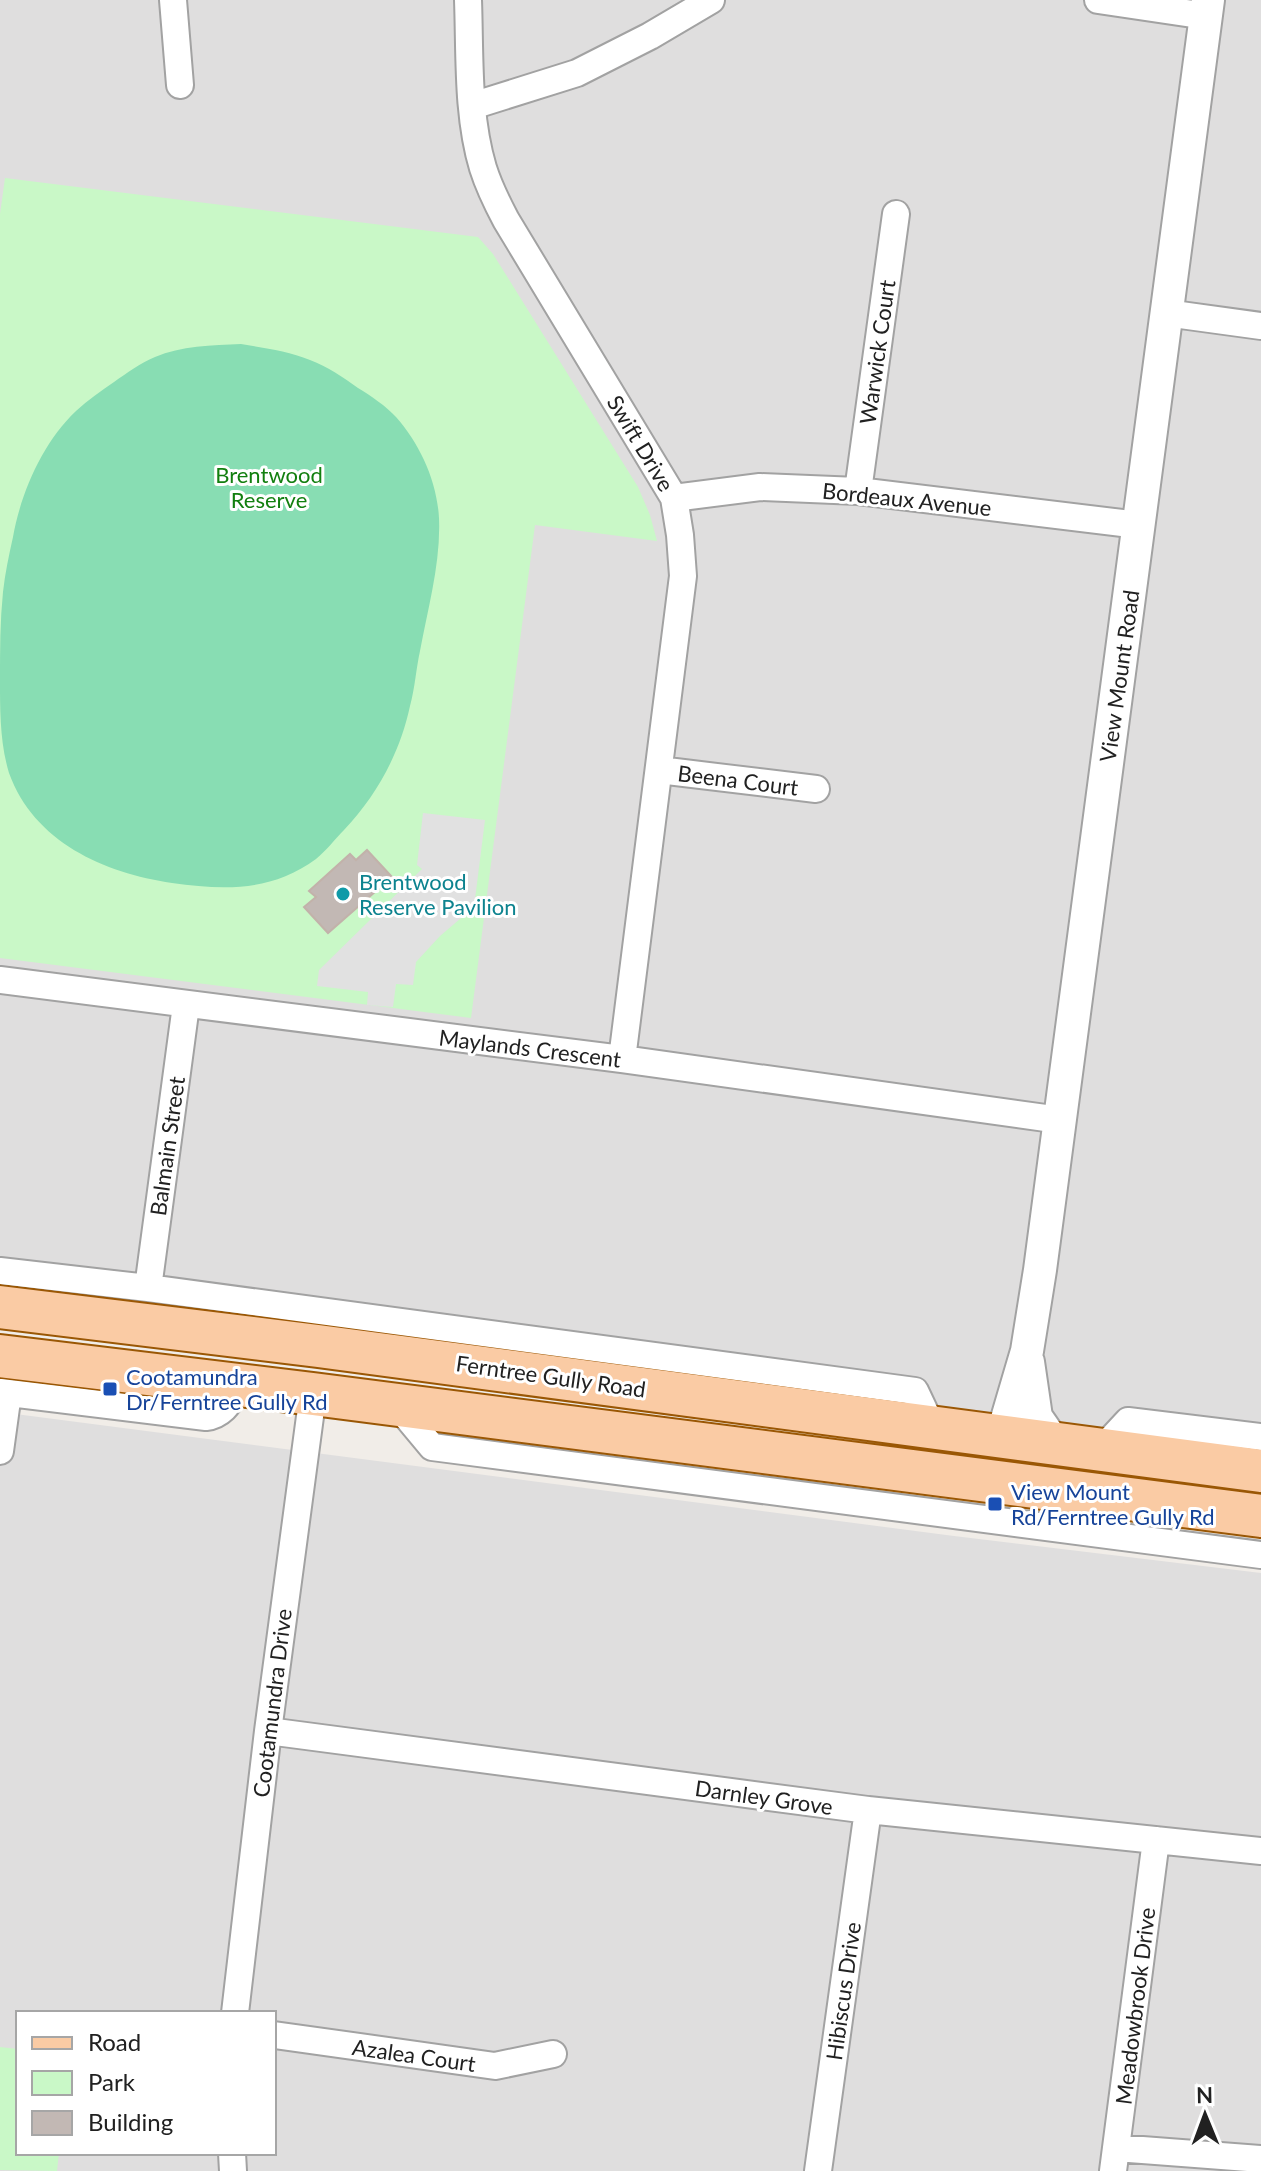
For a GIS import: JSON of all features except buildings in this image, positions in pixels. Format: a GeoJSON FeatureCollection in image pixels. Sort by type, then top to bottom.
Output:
{"type":"FeatureCollection","features":[{"type":"Feature","properties":{"kind":"main road","name":"Ferntree Gully Road"},"geometry":{"type":"LineString","coordinates":[[0,1307],[1261,1471]]}},
{"type":"Feature","properties":{"kind":"main road"},"geometry":{"type":"LineString","coordinates":[[313,1394],[318,1346]]}},
{"type":"Feature","properties":{"kind":"main road"},"geometry":{"type":"LineString","coordinates":[[3,1380],[240,1386],[397,1405],[850,1482],[1012,1483],[1261,1516]]}},
{"type":"Feature","properties":{"kind":"main road"},"geometry":{"type":"LineString","coordinates":[[1002,1436],[1012,1483]]}},
{"type":"Feature","properties":{"kind":"street"},"geometry":{"type":"LineString","coordinates":[[173,0],[180,85]]}},
{"type":"Feature","properties":{"kind":"street","name":"Swift Drive"},"geometry":{"type":"LineString","coordinates":[[468,0],[472,106],[482,166],[506,220],[674,498],[680,535],[683,576],[622,1059]]}},
{"type":"Feature","properties":{"kind":"street"},"geometry":{"type":"LineString","coordinates":[[472,106],[577,73],[650,36],[711,0]]}},
{"type":"Feature","properties":{"kind":"street"},"geometry":{"type":"LineString","coordinates":[[1098,0],[1207,8]]}},
{"type":"Feature","properties":{"kind":"street","name":"View Mount Road"},"geometry":{"type":"LineString","coordinates":[[1002,1436],[1027,1351],[1040,1270],[1207,8]]}},
{"type":"Feature","properties":{"kind":"street","name":"Warwick Court"},"geometry":{"type":"LineString","coordinates":[[858,491],[896,214]]}},
{"type":"Feature","properties":{"kind":"street"},"geometry":{"type":"LineString","coordinates":[[1166,313],[1261,326]]}},
{"type":"Feature","properties":{"kind":"street","name":"Bordeaux Avenue"},"geometry":{"type":"LineString","coordinates":[[674,498],[760,487],[858,491],[1139,525]]}},
{"type":"Feature","properties":{"kind":"street","name":"Beena Court"},"geometry":{"type":"LineString","coordinates":[[659,770],[816,789]]}},
{"type":"Feature","properties":{"kind":"street","name":"Maylands Crescent"},"geometry":{"type":"LineString","coordinates":[[0,980],[622,1059],[1060,1120]]}},
{"type":"Feature","properties":{"kind":"street","name":"Balmain Street"},"geometry":{"type":"LineString","coordinates":[[148,1288],[186,1005]]}},
{"type":"Feature","properties":{"kind":"street"},"geometry":{"type":"LineString","coordinates":[[0,1271],[915,1391],[932,1427]]}},
{"type":"Feature","properties":{"kind":"street","name":"View Mount Road"},"geometry":{"type":"LineString","coordinates":[[1027,1351],[1036,1417],[1054,1443]]}},
{"type":"Feature","properties":{"kind":"street"},"geometry":{"type":"LineString","coordinates":[[0,1451],[3,1380]]}},
{"type":"Feature","properties":{"kind":"street","name":"Cootamundra Drive"},"geometry":{"type":"LineString","coordinates":[[235,2011],[268,1731],[313,1394]]}},
{"type":"Feature","properties":{"kind":"street"},"geometry":{"type":"LineString","coordinates":[[1101,1450],[1128,1421],[1261,1437]]}},
{"type":"Feature","properties":{"kind":"street"},"geometry":{"type":"LineString","coordinates":[[850,1482],[1261,1555]]}},
{"type":"Feature","properties":{"kind":"street","name":"Darnley Grove"},"geometry":{"type":"LineString","coordinates":[[268,1731],[868,1810],[1261,1851]]}},
{"type":"Feature","properties":{"kind":"street","name":"Hibiscus Drive"},"geometry":{"type":"LineString","coordinates":[[818,2171],[868,1810]]}},
{"type":"Feature","properties":{"kind":"street","name":"Meadowbrook Drive"},"geometry":{"type":"LineString","coordinates":[[1115,2160],[1156,1840]]}},
{"type":"Feature","properties":{"kind":"street","name":"Azalea Court"},"geometry":{"type":"LineString","coordinates":[[276,2035],[495,2066],[553,2054]]}},
{"type":"Feature","properties":{"kind":"street"},"geometry":{"type":"LineString","coordinates":[[1115,2160],[1261,2159]]}},
{"type":"Feature","properties":{"kind":"shaded area"},"geometry":{"type":"Polygon","coordinates":[[[0,0],[1261,0],[1261,1448],[0,1288],[0,0]]]}},
{"type":"Feature","properties":{"kind":"shaded area"},"geometry":{"type":"Polygon","coordinates":[[[423,813],[485,820],[474,907],[416,962],[413,985],[396,984],[393,1007],[367,1005],[368,992],[317,986],[319,970],[422,869],[417,865],[423,813]]]}},
{"type":"Feature","properties":{"kind":"shaded area"},"geometry":{"type":"Polygon","coordinates":[[[0,1412],[1261,1573],[1261,2171],[0,2171],[0,1412]]]}},
{"type":"Feature","properties":{"kind":"green space","name":"Brentwood Reserve"},"geometry":{"type":"Polygon","coordinates":[[[5,178],[478,237],[493,254],[638,487],[657,541],[535,525],[471,1018],[0,958],[0,214],[5,178]]]}},
{"type":"Feature","properties":{"kind":"green space"},"geometry":{"type":"Polygon","coordinates":[[[241,344],[285,352],[317,363],[341,376],[392,413],[413,439],[426,464],[438,504],[439,535],[412,699],[400,740],[377,788],[327,849],[299,870],[264,883],[210,887],[146,878],[97,862],[74,850],[35,818],[20,797],[9,773],[4,750],[0,703],[1,614],[6,571],[22,503],[35,469],[64,423],[95,396],[149,359],[186,348],[241,344]]]}},
{"type":"Feature","properties":{"kind":"green space"},"geometry":{"type":"Polygon","coordinates":[[[0,2047],[16,2049],[16,2155],[59,2155],[57,2171],[0,2170],[0,2047]]]}},
{"type":"Feature","properties":{"kind":"place","name":"Brentwood Reserve Pavilion"},"geometry":{"type":"Point","coordinates":[343,894]}},
{"type":"Feature","properties":{"kind":"place","name":"Cootamundra Dr/Ferntree Gully Rd"},"geometry":{"type":"Point","coordinates":[110,1389]}},
{"type":"Feature","properties":{"kind":"place","name":"View Mount Rd/Ferntree Gully Rd"},"geometry":{"type":"Point","coordinates":[995,1504]}}]}
